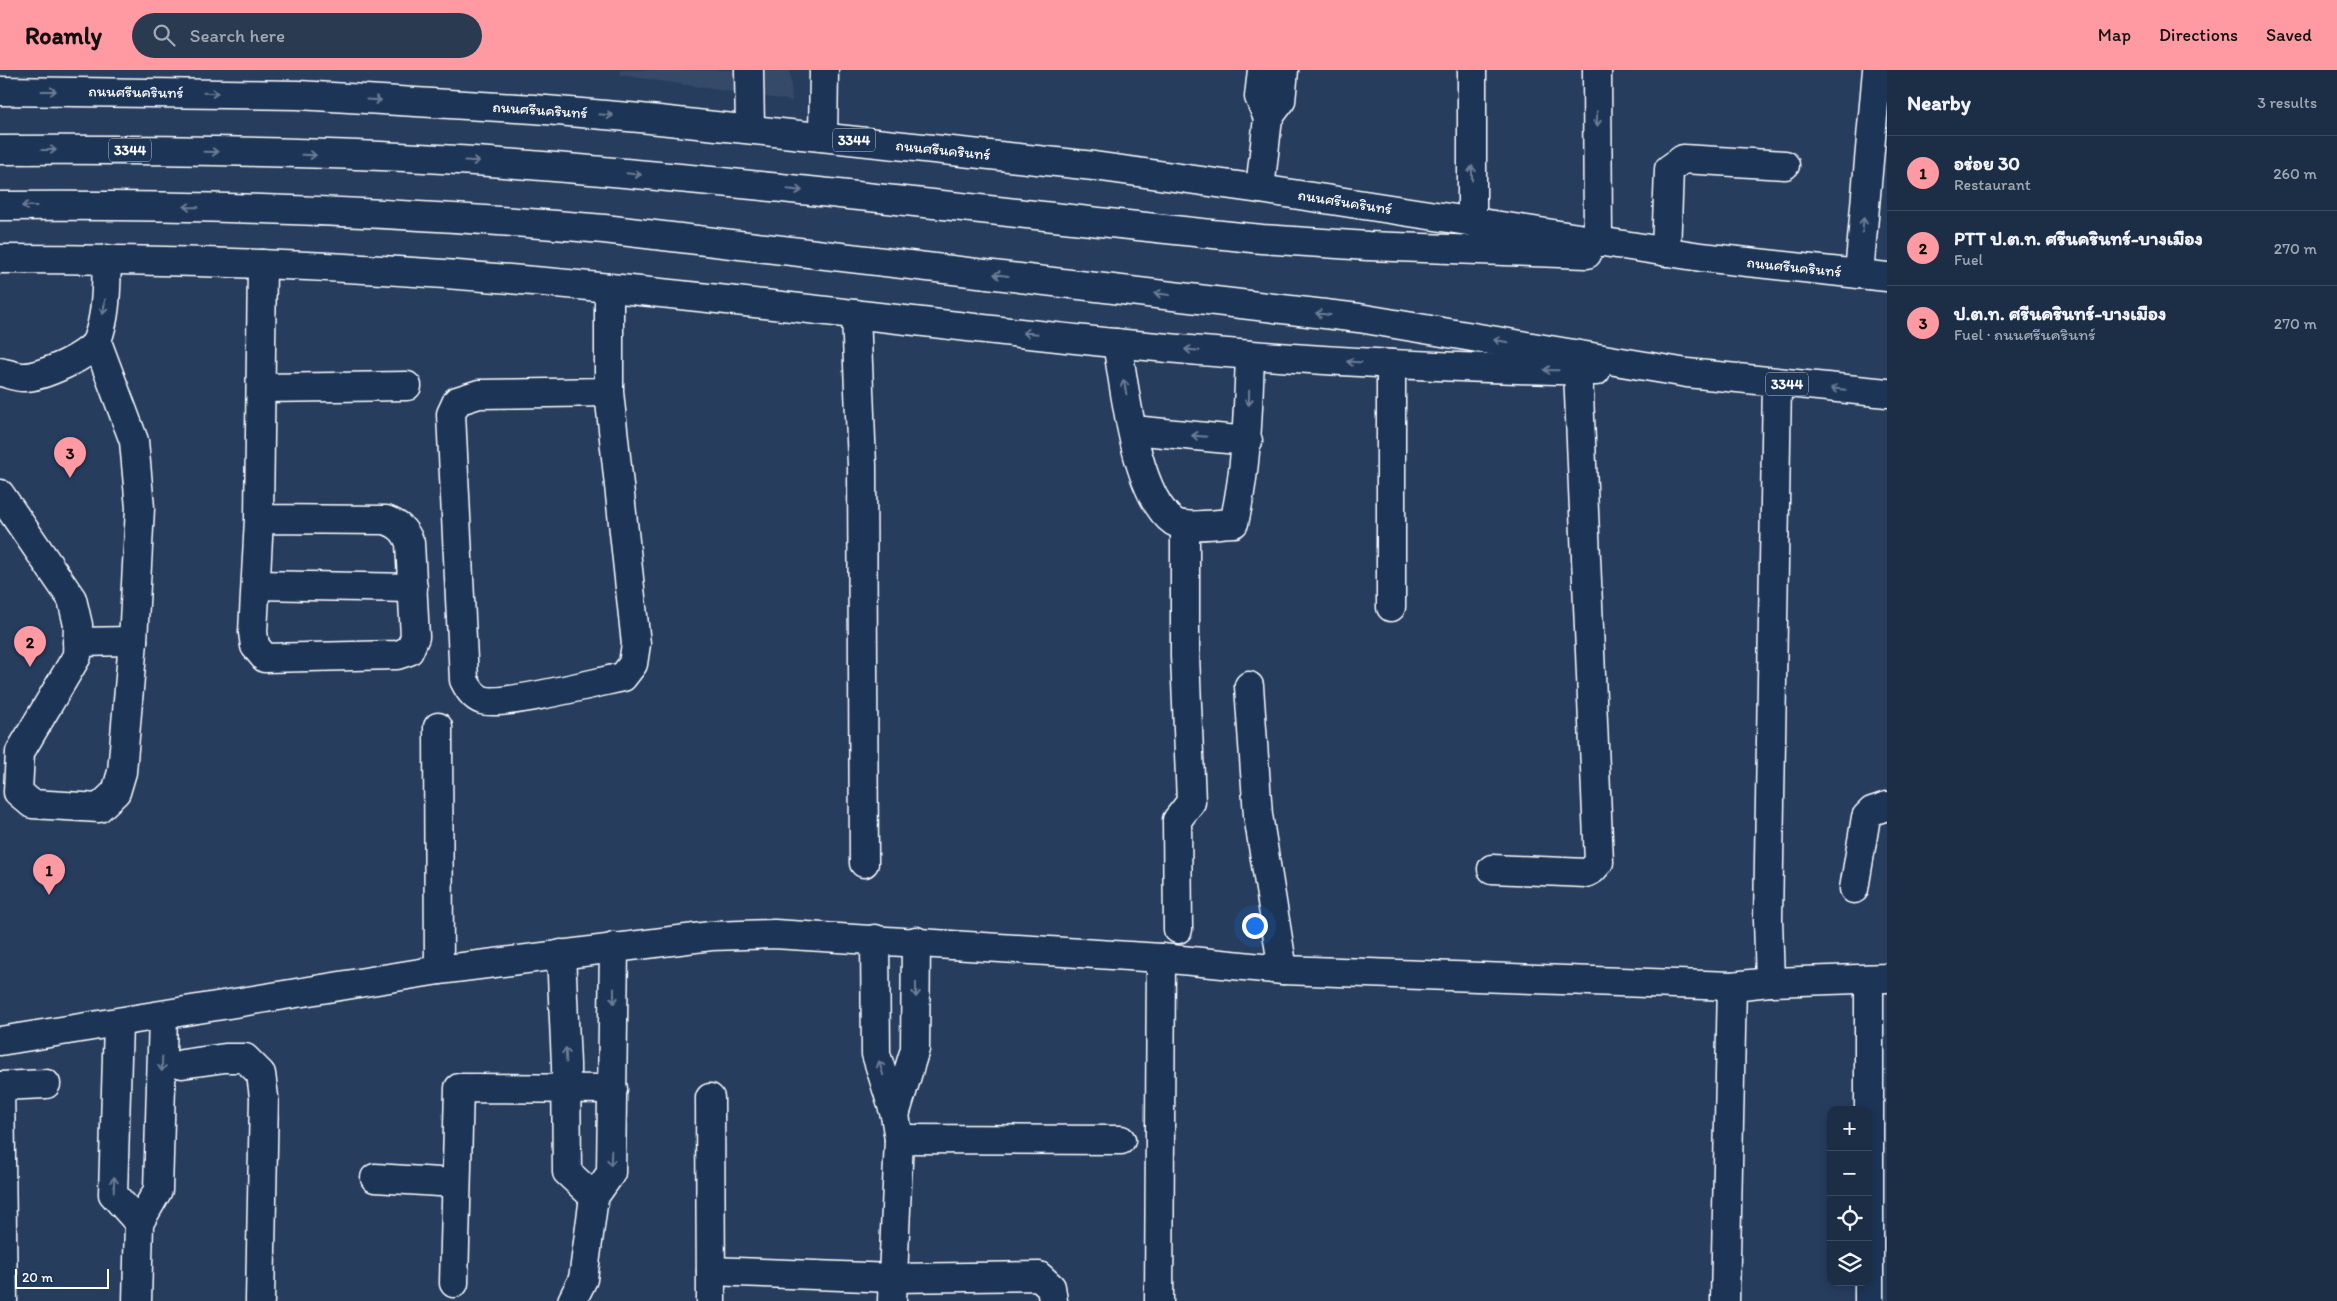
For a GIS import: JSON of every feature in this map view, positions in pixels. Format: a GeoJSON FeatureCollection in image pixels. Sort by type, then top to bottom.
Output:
{"type":"FeatureCollection","features":[{"type":"Feature","properties":{"kind":"main road"},"geometry":{"type":"LineString","coordinates":[[749,70],[750,129]]}},
{"type":"Feature","properties":{"kind":"main road"},"geometry":{"type":"LineString","coordinates":[[823,137],[824,70]]}},
{"type":"Feature","properties":{"kind":"main road"},"geometry":{"type":"LineString","coordinates":[[1260,189],[1268,118],[1259,97],[1262,70]]}},
{"type":"Feature","properties":{"kind":"main road"},"geometry":{"type":"LineString","coordinates":[[1268,118],[1281,101],[1284,70]]}},
{"type":"Feature","properties":{"kind":"main road"},"geometry":{"type":"LineString","coordinates":[[1472,70],[1472,222]]}},
{"type":"Feature","properties":{"kind":"main road"},"geometry":{"type":"LineString","coordinates":[[1597,70],[1598,241]]}},
{"type":"Feature","properties":{"kind":"main road"},"geometry":{"type":"LineString","coordinates":[[1859,274],[1877,70]]}},
{"type":"Feature","properties":{"kind":"main road","name":"ถนนศรีนครินทร์"},"geometry":{"type":"LineString","coordinates":[[0,90],[298,95],[534,109],[750,129],[1094,166],[1260,189],[1666,252],[1887,277]]}},
{"type":"Feature","properties":{"kind":"main road","name":"ถนนศรีนครินทร์"},"geometry":{"type":"LineString","coordinates":[[0,150],[260,153],[449,160],[610,172],[1262,239],[1497,252],[1702,257]]}},
{"type":"Feature","properties":{"kind":"main road"},"geometry":{"type":"LineString","coordinates":[[1666,252],[1669,169],[1683,159],[1785,165]]}},
{"type":"Feature","properties":{"kind":"main road","name":"3344"},"geometry":{"type":"LineString","coordinates":[[0,206],[258,208],[478,218],[604,230],[1358,318],[1687,374],[1887,393]]}},
{"type":"Feature","properties":{"kind":"main road","name":"3344"},"geometry":{"type":"LineString","coordinates":[[0,259],[107,259],[383,270],[609,288],[1116,343],[1250,355],[1391,364],[1687,374]]}},
{"type":"Feature","properties":{"kind":"main road"},"geometry":{"type":"LineString","coordinates":[[0,494],[72,599],[78,626],[77,656],[20,752],[18,792],[32,804],[98,808],[116,792],[122,772],[133,641],[140,508],[134,441],[96,342],[105,304],[107,259]]}},
{"type":"Feature","properties":{"kind":"main road"},"geometry":{"type":"LineString","coordinates":[[259,519],[386,520],[397,524],[406,532],[410,543],[415,637],[409,651],[397,654],[266,658],[255,646],[259,519],[262,264]]}},
{"type":"Feature","properties":{"kind":"main road"},"geometry":{"type":"LineString","coordinates":[[609,288],[609,392],[636,644],[633,664],[623,677],[507,701],[482,700],[471,693],[464,680],[451,414],[457,401],[479,394],[609,392]]}},
{"type":"Feature","properties":{"kind":"main road"},"geometry":{"type":"LineString","coordinates":[[856,314],[862,465],[864,863]]}},
{"type":"Feature","properties":{"kind":"main road"},"geometry":{"type":"LineString","coordinates":[[0,372],[24,377],[64,366],[96,342]]}},
{"type":"Feature","properties":{"kind":"main road"},"geometry":{"type":"LineString","coordinates":[[1116,343],[1138,460],[1158,504],[1174,522],[1185,525],[1234,523],[1240,498],[1248,441],[1250,355]]}},
{"type":"Feature","properties":{"kind":"main road"},"geometry":{"type":"LineString","coordinates":[[1391,364],[1391,607]]}},
{"type":"Feature","properties":{"kind":"main road"},"geometry":{"type":"LineString","coordinates":[[1492,869],[1586,873],[1600,862],[1578,371]]}},
{"type":"Feature","properties":{"kind":"main road"},"geometry":{"type":"LineString","coordinates":[[1770,982],[1768,920],[1777,383]]}},
{"type":"Feature","properties":{"kind":"main road"},"geometry":{"type":"LineString","coordinates":[[261,388],[407,386]]}},
{"type":"Feature","properties":{"kind":"main road"},"geometry":{"type":"LineString","coordinates":[[1133,430],[1248,441]]}},
{"type":"Feature","properties":{"kind":"main road"},"geometry":{"type":"LineString","coordinates":[[1178,929],[1176,820],[1192,802],[1185,656],[1185,525]]}},
{"type":"Feature","properties":{"kind":"main road"},"geometry":{"type":"LineString","coordinates":[[256,585],[413,588]]}},
{"type":"Feature","properties":{"kind":"main road"},"geometry":{"type":"LineString","coordinates":[[77,642],[133,641]]}},
{"type":"Feature","properties":{"kind":"main road"},"geometry":{"type":"LineString","coordinates":[[1249,686],[1258,816],[1283,970]]}},
{"type":"Feature","properties":{"kind":"main road"},"geometry":{"type":"LineString","coordinates":[[438,726],[439,970]]}},
{"type":"Feature","properties":{"kind":"main road"},"geometry":{"type":"LineString","coordinates":[[1854,889],[1866,817],[1872,810],[1887,806]]}},
{"type":"Feature","properties":{"kind":"main road"},"geometry":{"type":"LineString","coordinates":[[0,1040],[164,1016],[439,970],[711,936],[774,934],[916,941],[1161,958],[1283,970],[1732,986],[1770,982],[1878,979],[1869,1301]]}},
{"type":"Feature","properties":{"kind":"main road"},"geometry":{"type":"LineString","coordinates":[[875,939],[876,1054],[897,1127]]}},
{"type":"Feature","properties":{"kind":"main road"},"geometry":{"type":"LineString","coordinates":[[892,1290],[897,1127],[915,1049],[916,941]]}},
{"type":"Feature","properties":{"kind":"main road"},"geometry":{"type":"LineString","coordinates":[[572,1301],[583,1279],[594,1197],[611,1173],[614,947]]}},
{"type":"Feature","properties":{"kind":"main road"},"geometry":{"type":"LineString","coordinates":[[561,954],[568,1172],[594,1197]]}},
{"type":"Feature","properties":{"kind":"main road"},"geometry":{"type":"LineString","coordinates":[[1159,1301],[1161,958]]}},
{"type":"Feature","properties":{"kind":"main road"},"geometry":{"type":"LineString","coordinates":[[1725,1301],[1732,986]]}},
{"type":"Feature","properties":{"kind":"main road"},"geometry":{"type":"LineString","coordinates":[[137,1301],[139,1223],[158,1190],[164,1016]]}},
{"type":"Feature","properties":{"kind":"main road"},"geometry":{"type":"LineString","coordinates":[[118,1023],[114,1194],[139,1223]]}},
{"type":"Feature","properties":{"kind":"main road"},"geometry":{"type":"LineString","coordinates":[[182,1064],[225,1058],[245,1058],[261,1074],[264,1097],[260,1301]]}},
{"type":"Feature","properties":{"kind":"main road"},"geometry":{"type":"LineString","coordinates":[[3,1301],[0,1086],[46,1084]]}},
{"type":"Feature","properties":{"kind":"main road"},"geometry":{"type":"LineString","coordinates":[[454,1283],[455,1183],[459,1088],[566,1091],[613,1089]]}},
{"type":"Feature","properties":{"kind":"main road"},"geometry":{"type":"LineString","coordinates":[[710,1098],[712,1301]]}},
{"type":"Feature","properties":{"kind":"main road"},"geometry":{"type":"LineString","coordinates":[[897,1127],[1121,1140]]}},
{"type":"Feature","properties":{"kind":"main road"},"geometry":{"type":"LineString","coordinates":[[375,1178],[455,1183]]}},
{"type":"Feature","properties":{"kind":"main road"},"geometry":{"type":"LineString","coordinates":[[711,1271],[892,1290],[1040,1276],[1051,1286],[1053,1301]]}},
{"type":"Feature","properties":{"kind":"shaded area"},"geometry":{"type":"Polygon","coordinates":[[[620,70],[790,70],[792,101],[620,75],[620,70]]]}},
{"type":"Feature","properties":{"kind":"place","name":"ป.ต.ท. ศรีนครินทร์-บางเมือง"},"geometry":{"type":"Point","coordinates":[70,478]}},
{"type":"Feature","properties":{"kind":"place","name":"PTT ป.ต.ท. ศรีนครินทร์-บางเมือง"},"geometry":{"type":"Point","coordinates":[30,667]}},
{"type":"Feature","properties":{"kind":"place","name":"อร่อย 30"},"geometry":{"type":"Point","coordinates":[49,895]}}]}
